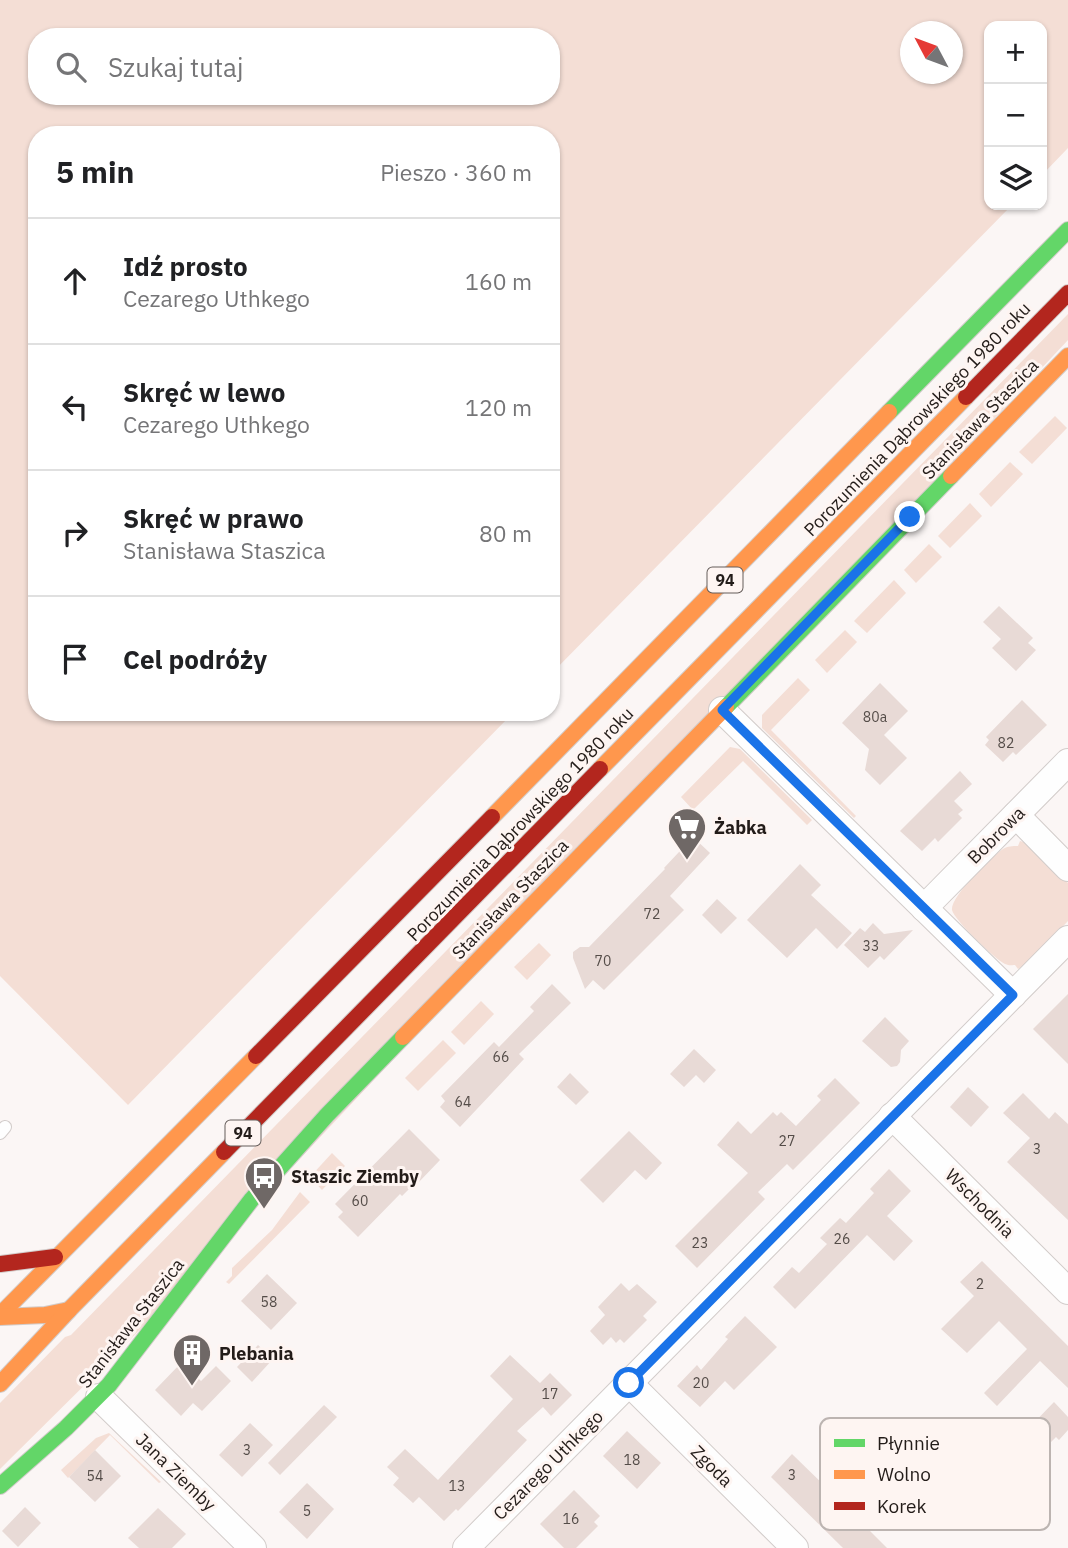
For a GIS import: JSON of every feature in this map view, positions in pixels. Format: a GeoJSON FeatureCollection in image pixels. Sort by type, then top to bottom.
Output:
{"type":"FeatureCollection","features":[{"type":"Feature","properties":{"kind":"main road","name":"Porozumienia Dąbrowskiego 1980 roku"},"geometry":{"type":"LineString","coordinates":[[0,1316],[55,1257],[382,929],[1068,230]]}},
{"type":"Feature","properties":{"kind":"main road","name":"Porozumienia Dąbrowskiego 1980 roku"},"geometry":{"type":"LineString","coordinates":[[0,1384],[69,1310],[1068,293]]}},
{"type":"Feature","properties":{"kind":"main road","name":"Stanisława Staszica"},"geometry":{"type":"LineString","coordinates":[[0,1486],[99,1397],[132,1358],[252,1199],[305,1139],[1068,356]]}},
{"type":"Feature","properties":{"kind":"main road"},"geometry":{"type":"LineString","coordinates":[[0,1264],[55,1257]]}},
{"type":"Feature","properties":{"kind":"main road"},"geometry":{"type":"LineString","coordinates":[[0,1316],[46,1315],[69,1310]]}},
{"type":"Feature","properties":{"kind":"street"},"geometry":{"type":"LineString","coordinates":[[722,710],[1013,995]]}},
{"type":"Feature","properties":{"kind":"street","name":"Bobrowa"},"geometry":{"type":"LineString","coordinates":[[924,908],[1068,762]]}},
{"type":"Feature","properties":{"kind":"street"},"geometry":{"type":"LineString","coordinates":[[1016,815],[1068,868]]}},
{"type":"Feature","properties":{"kind":"street","name":"Cezarego Uthkego"},"geometry":{"type":"LineString","coordinates":[[466,1548],[1068,939]]}},
{"type":"Feature","properties":{"kind":"street","name":"Wschodnia"},"geometry":{"type":"LineString","coordinates":[[892,1116],[1068,1291]]}},
{"type":"Feature","properties":{"kind":"street","name":"Zgoda"},"geometry":{"type":"LineString","coordinates":[[629,1383],[795,1548]]}},
{"type":"Feature","properties":{"kind":"street","name":"Jana Ziemby"},"geometry":{"type":"LineString","coordinates":[[99,1397],[253,1548]]}},
{"type":"Feature","properties":{"kind":"shaded area"},"geometry":{"type":"Polygon","coordinates":[[[0,0],[1068,0],[1068,148],[1047,170],[1047,21],[984,21],[984,210],[1007,210],[560,665],[560,126],[28,126],[28,721],[505,721],[128,1105],[0,976],[0,0]]]}},
{"type":"Feature","properties":{"kind":"shaded area"},"geometry":{"type":"Polygon","coordinates":[[[1068,314],[1068,340],[129,1341],[0,1469],[0,1403],[65,1337],[71,1335],[1068,314]]]}},
{"type":"Feature","properties":{"kind":"shaded area"},"geometry":{"type":"Polygon","coordinates":[[[1055,416],[1067,428],[1032,464],[1019,452],[1055,416]]]}},
{"type":"Feature","properties":{"kind":"shaded area"},"geometry":{"type":"Polygon","coordinates":[[[1010,462],[1023,474],[991,507],[979,494],[1010,462]]]}},
{"type":"Feature","properties":{"kind":"shaded area"},"geometry":{"type":"Polygon","coordinates":[[[970,503],[982,516],[950,548],[938,536],[970,503]]]}},
{"type":"Feature","properties":{"kind":"shaded area"},"geometry":{"type":"Polygon","coordinates":[[[929,544],[942,557],[916,583],[904,570],[929,544]]]}},
{"type":"Feature","properties":{"kind":"shaded area"},"geometry":{"type":"Polygon","coordinates":[[[894,580],[906,593],[867,633],[854,621],[894,580]]]}},
{"type":"Feature","properties":{"kind":"shaded area"},"geometry":{"type":"Polygon","coordinates":[[[845,630],[857,642],[827,673],[815,660],[845,630]]]}},
{"type":"Feature","properties":{"kind":"shaded area"},"geometry":{"type":"Polygon","coordinates":[[[798,678],[810,690],[771,730],[856,816],[854,818],[762,728],[762,715],[798,678]]]}},
{"type":"Feature","properties":{"kind":"shaded area"},"geometry":{"type":"Polygon","coordinates":[[[730,747],[740,749],[812,820],[807,825],[743,761],[693,810],[681,797],[730,747]]]}},
{"type":"Feature","properties":{"kind":"shaded area"},"geometry":{"type":"Polygon","coordinates":[[[1020,841],[1027,843],[1068,883],[1068,921],[1028,963],[1018,969],[1015,965],[1000,961],[985,948],[952,910],[957,896],[981,868],[1003,849],[1018,846],[1020,841]]]}},
{"type":"Feature","properties":{"kind":"shaded area"},"geometry":{"type":"Polygon","coordinates":[[[539,943],[551,955],[527,980],[514,967],[539,943]]]}},
{"type":"Feature","properties":{"kind":"shaded area"},"geometry":{"type":"Polygon","coordinates":[[[481,1001],[494,1014],[464,1045],[451,1032],[481,1001]]]}},
{"type":"Feature","properties":{"kind":"shaded area"},"geometry":{"type":"Polygon","coordinates":[[[443,1040],[456,1053],[418,1091],[405,1078],[443,1040]]]}},
{"type":"Feature","properties":{"kind":"shaded area"},"geometry":{"type":"Polygon","coordinates":[[[332,1153],[345,1166],[322,1190],[310,1177],[332,1153]]]}},
{"type":"Feature","properties":{"kind":"shaded area"},"geometry":{"type":"Polygon","coordinates":[[[300,1192],[310,1202],[229,1284],[226,1282],[232,1276],[232,1268],[272,1230],[300,1192]]]}},
{"type":"Feature","properties":{"kind":"shaded area"},"geometry":{"type":"Polygon","coordinates":[[[109,1433],[161,1482],[110,1435],[68,1478],[61,1470],[96,1438],[109,1433]]]}},
{"type":"Feature","properties":{"kind":"building"},"geometry":{"type":"Polygon","coordinates":[[[999,606],[1033,638],[1028,643],[1036,650],[1016,671],[992,648],[1001,639],[983,622],[999,606]]]}},
{"type":"Feature","properties":{"kind":"building"},"geometry":{"type":"Polygon","coordinates":[[[880,683],[908,711],[884,735],[907,758],[880,785],[865,770],[869,749],[842,723],[880,683]]]}},
{"type":"Feature","properties":{"kind":"building"},"geometry":{"type":"Polygon","coordinates":[[[1022,700],[1047,725],[1016,755],[1013,752],[1003,762],[985,745],[989,740],[986,737],[1022,700]]]}},
{"type":"Feature","properties":{"kind":"building"},"geometry":{"type":"Polygon","coordinates":[[[960,771],[972,784],[954,801],[963,810],[958,814],[962,818],[938,842],[935,838],[922,851],[900,831],[960,771]]]}},
{"type":"Feature","properties":{"kind":"building"},"geometry":{"type":"Polygon","coordinates":[[[693,837],[710,853],[670,896],[684,910],[604,990],[593,980],[585,989],[573,952],[580,947],[589,947],[693,837]]]}},
{"type":"Feature","properties":{"kind":"building"},"geometry":{"type":"Polygon","coordinates":[[[800,864],[821,885],[811,895],[852,933],[837,949],[816,928],[787,958],[747,920],[800,864]]]}},
{"type":"Feature","properties":{"kind":"building"},"geometry":{"type":"Polygon","coordinates":[[[717,899],[737,918],[721,934],[702,915],[717,899]]]}},
{"type":"Feature","properties":{"kind":"building"},"geometry":{"type":"Polygon","coordinates":[[[873,923],[884,934],[913,930],[884,960],[880,956],[868,968],[844,945],[860,928],[865,932],[873,923]]]}},
{"type":"Feature","properties":{"kind":"building"},"geometry":{"type":"Polygon","coordinates":[[[552,984],[571,1003],[519,1054],[524,1059],[460,1127],[440,1107],[445,1101],[441,1096],[494,1042],[499,1047],[534,1011],[530,1007],[552,984]]]}},
{"type":"Feature","properties":{"kind":"building"},"geometry":{"type":"Polygon","coordinates":[[[1068,994],[1068,1064],[1033,1029],[1068,994]]]}},
{"type":"Feature","properties":{"kind":"building"},"geometry":{"type":"Polygon","coordinates":[[[885,1017],[909,1041],[901,1050],[897,1066],[891,1067],[862,1041],[885,1017]]]}},
{"type":"Feature","properties":{"kind":"building"},"geometry":{"type":"Polygon","coordinates":[[[694,1049],[716,1070],[704,1083],[696,1075],[684,1087],[670,1074],[694,1049]]]}},
{"type":"Feature","properties":{"kind":"building"},"geometry":{"type":"Polygon","coordinates":[[[570,1073],[589,1092],[576,1105],[557,1087],[570,1073]]]}},
{"type":"Feature","properties":{"kind":"building"},"geometry":{"type":"Polygon","coordinates":[[[835,1078],[860,1103],[793,1170],[787,1164],[758,1192],[765,1199],[697,1268],[675,1246],[748,1173],[717,1145],[738,1121],[751,1134],[773,1112],[777,1116],[781,1112],[796,1126],[821,1100],[817,1096],[835,1078]]]}},
{"type":"Feature","properties":{"kind":"building"},"geometry":{"type":"Polygon","coordinates":[[[968,1087],[989,1107],[971,1127],[950,1107],[968,1087]]]}},
{"type":"Feature","properties":{"kind":"building"},"geometry":{"type":"Polygon","coordinates":[[[1023,1093],[1049,1119],[1055,1112],[1068,1124],[1068,1220],[1007,1162],[1030,1138],[1003,1113],[1023,1093]]]}},
{"type":"Feature","properties":{"kind":"building"},"geometry":{"type":"Polygon","coordinates":[[[409,1129],[440,1160],[418,1183],[417,1181],[402,1196],[400,1194],[358,1237],[338,1217],[343,1212],[335,1204],[409,1129]]]}},
{"type":"Feature","properties":{"kind":"building"},"geometry":{"type":"Polygon","coordinates":[[[629,1131],[662,1163],[646,1180],[635,1170],[603,1203],[580,1180],[629,1131]]]}},
{"type":"Feature","properties":{"kind":"building"},"geometry":{"type":"Polygon","coordinates":[[[889,1169],[911,1191],[887,1216],[913,1241],[894,1261],[867,1235],[795,1309],[773,1287],[792,1267],[799,1273],[827,1244],[820,1238],[840,1218],[846,1223],[874,1193],[870,1189],[889,1169]]]}},
{"type":"Feature","properties":{"kind":"building"},"geometry":{"type":"Polygon","coordinates":[[[982,1261],[1068,1346],[1068,1388],[1040,1361],[997,1406],[984,1393],[1027,1349],[999,1321],[967,1353],[941,1329],[974,1296],[960,1282],[982,1261]]]}},
{"type":"Feature","properties":{"kind":"building"},"geometry":{"type":"Polygon","coordinates":[[[267,1274],[297,1303],[271,1330],[241,1301],[267,1274]]]}},
{"type":"Feature","properties":{"kind":"building"},"geometry":{"type":"Polygon","coordinates":[[[621,1283],[629,1291],[637,1284],[657,1302],[643,1316],[647,1320],[624,1343],[620,1339],[616,1343],[611,1337],[603,1345],[590,1331],[605,1315],[598,1307],[621,1283]]]}},
{"type":"Feature","properties":{"kind":"building"},"geometry":{"type":"Polygon","coordinates":[[[745,1316],[777,1347],[734,1390],[725,1381],[700,1407],[677,1386],[697,1365],[701,1370],[728,1339],[725,1337],[745,1316]]]}},
{"type":"Feature","properties":{"kind":"building"},"geometry":{"type":"Polygon","coordinates":[[[258,1345],[273,1359],[252,1382],[237,1367],[258,1345]]]}},
{"type":"Feature","properties":{"kind":"building"},"geometry":{"type":"Polygon","coordinates":[[[510,1355],[540,1383],[550,1373],[572,1395],[551,1416],[543,1407],[517,1431],[527,1440],[458,1511],[456,1509],[444,1521],[419,1497],[413,1503],[393,1485],[399,1478],[387,1467],[405,1449],[438,1480],[513,1399],[490,1376],[510,1355]]]}},
{"type":"Feature","properties":{"kind":"building","name":"Plebania"},"geometry":{"type":"Polygon","coordinates":[[[182,1362],[201,1381],[216,1366],[231,1381],[202,1411],[193,1403],[181,1416],[155,1390],[182,1362]]]}},
{"type":"Feature","properties":{"kind":"building"},"geometry":{"type":"Polygon","coordinates":[[[1054,1402],[1068,1417],[1068,1430],[1059,1440],[1056,1437],[1050,1443],[1050,1418],[1039,1418],[1054,1402]]]}},
{"type":"Feature","properties":{"kind":"building"},"geometry":{"type":"Polygon","coordinates":[[[324,1405],[337,1417],[280,1475],[268,1463],[324,1405]]]}},
{"type":"Feature","properties":{"kind":"building"},"geometry":{"type":"Polygon","coordinates":[[[250,1423],[273,1445],[242,1477],[219,1455],[250,1423]]]}},
{"type":"Feature","properties":{"kind":"building"},"geometry":{"type":"Polygon","coordinates":[[[627,1431],[661,1463],[637,1489],[603,1456],[627,1431]]]}},
{"type":"Feature","properties":{"kind":"building"},"geometry":{"type":"Polygon","coordinates":[[[95,1450],[121,1476],[95,1502],[69,1477],[95,1450]]]}},
{"type":"Feature","properties":{"kind":"building"},"geometry":{"type":"Polygon","coordinates":[[[792,1454],[820,1482],[820,1525],[771,1477],[792,1454]]]}},
{"type":"Feature","properties":{"kind":"building"},"geometry":{"type":"Polygon","coordinates":[[[307,1483],[334,1509],[307,1539],[279,1512],[307,1483]]]}},
{"type":"Feature","properties":{"kind":"building"},"geometry":{"type":"Polygon","coordinates":[[[574,1490],[600,1516],[594,1522],[598,1526],[576,1548],[564,1548],[540,1524],[574,1490]]]}},
{"type":"Feature","properties":{"kind":"building"},"geometry":{"type":"Polygon","coordinates":[[[25,1507],[41,1523],[18,1547],[2,1531],[25,1507]]]}},
{"type":"Feature","properties":{"kind":"building"},"geometry":{"type":"Polygon","coordinates":[[[158,1508],[186,1534],[172,1548],[139,1548],[128,1538],[158,1508]]]}},
{"type":"Feature","properties":{"kind":"building"},"geometry":{"type":"Polygon","coordinates":[[[825,1530],[869,1530],[887,1548],[843,1548],[825,1530]]]}},
{"type":"Feature","properties":{"kind":"traffic: fast"},"geometry":{"type":"LineString","coordinates":[[889,412],[1068,230]]}},
{"type":"Feature","properties":{"kind":"traffic: fast"},"geometry":{"type":"LineString","coordinates":[[726,707],[951,476]]}},
{"type":"Feature","properties":{"kind":"traffic: fast"},"geometry":{"type":"LineString","coordinates":[[0,1486],[66,1428],[109,1385],[252,1199],[327,1115],[403,1037]]}},
{"type":"Feature","properties":{"kind":"traffic: slow"},"geometry":{"type":"LineString","coordinates":[[951,476],[1068,356]]}},
{"type":"Feature","properties":{"kind":"traffic: slow"},"geometry":{"type":"LineString","coordinates":[[600,769],[966,397]]}},
{"type":"Feature","properties":{"kind":"traffic: slow"},"geometry":{"type":"LineString","coordinates":[[492,817],[889,412]]}},
{"type":"Feature","properties":{"kind":"traffic: slow"},"geometry":{"type":"LineString","coordinates":[[403,1037],[726,707]]}},
{"type":"Feature","properties":{"kind":"traffic: slow"},"geometry":{"type":"LineString","coordinates":[[0,1315],[256,1056]]}},
{"type":"Feature","properties":{"kind":"traffic: slow"},"geometry":{"type":"LineString","coordinates":[[0,1384],[224,1152]]}},
{"type":"Feature","properties":{"kind":"traffic: slow"},"geometry":{"type":"LineString","coordinates":[[0,1317],[45,1315],[69,1310]]}},
{"type":"Feature","properties":{"kind":"traffic: jam"},"geometry":{"type":"LineString","coordinates":[[966,397],[1068,293]]}},
{"type":"Feature","properties":{"kind":"traffic: jam"},"geometry":{"type":"LineString","coordinates":[[224,1152],[600,769]]}},
{"type":"Feature","properties":{"kind":"traffic: jam"},"geometry":{"type":"LineString","coordinates":[[256,1056],[492,817]]}},
{"type":"Feature","properties":{"kind":"traffic: jam"},"geometry":{"type":"LineString","coordinates":[[0,1264],[55,1257]]}},
{"type":"Feature","properties":{"kind":"place","name":"Żabka"},"geometry":{"type":"Point","coordinates":[687,861]}},
{"type":"Feature","properties":{"kind":"place","name":"Staszic Ziemby"},"geometry":{"type":"Point","coordinates":[264,1210]}},
{"type":"Feature","properties":{"kind":"place","name":"Plebania"},"geometry":{"type":"Point","coordinates":[192,1387]}},
{"type":"Feature","properties":{"kind":"route"},"geometry":{"type":"LineString","coordinates":[[629,1383],[1013,995],[722,710],[910,517]]}}]}
